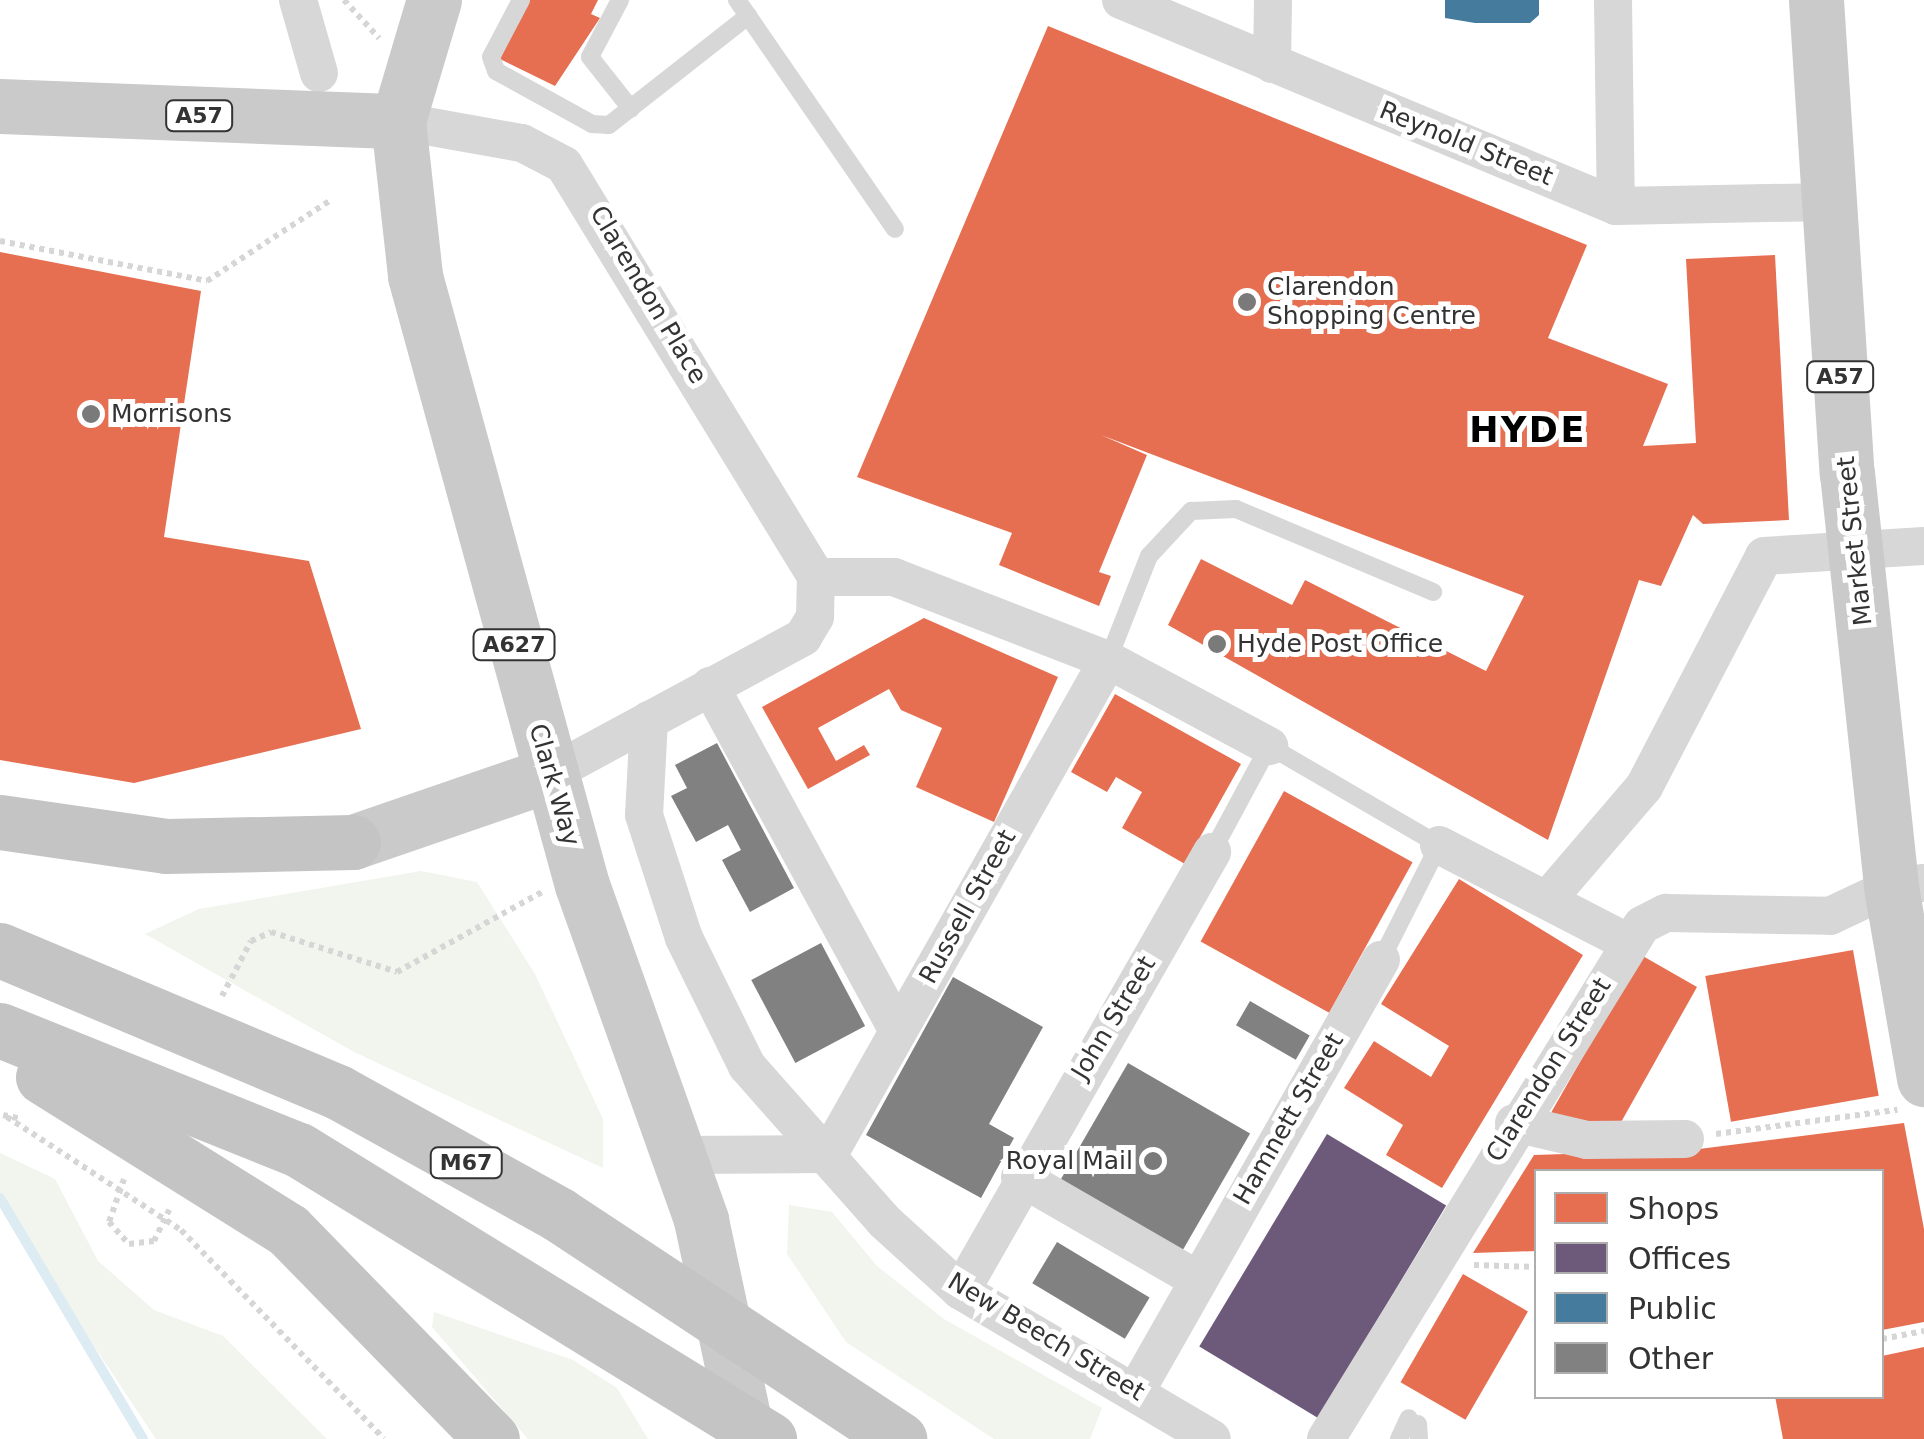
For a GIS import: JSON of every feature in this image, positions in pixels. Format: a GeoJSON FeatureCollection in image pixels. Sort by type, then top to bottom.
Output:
{"type":"FeatureCollection","features":[{"type":"Feature","properties":{"kind":"highway"},"geometry":{"type":"LineString","coordinates":[[0,822],[166,846],[354,842]]}},
{"type":"Feature","properties":{"kind":"highway","name":"M67"},"geometry":{"type":"LineString","coordinates":[[0,950],[338,1092],[558,1214],[899,1439]]}},
{"type":"Feature","properties":{"kind":"highway"},"geometry":{"type":"LineString","coordinates":[[0,1030],[298,1150],[769,1439]]}},
{"type":"Feature","properties":{"kind":"highway"},"geometry":{"type":"LineString","coordinates":[[0,1052],[288,1230],[492,1439]]}},
{"type":"Feature","properties":{"kind":"main road","name":"A627"},"geometry":{"type":"LineString","coordinates":[[398,121],[434,0]]}},
{"type":"Feature","properties":{"kind":"main road","name":"Market Street"},"geometry":{"type":"LineString","coordinates":[[1816,0],[1856,552],[1907,885],[1915,1094]]}},
{"type":"Feature","properties":{"kind":"main road","name":"A57"},"geometry":{"type":"LineString","coordinates":[[0,106],[398,121]]}},
{"type":"Feature","properties":{"kind":"main road","name":"Clark Way"},"geometry":{"type":"LineString","coordinates":[[398,121],[415,276],[580,876],[701,1220],[748,1439]]}},
{"type":"Feature","properties":{"kind":"main road"},"geometry":{"type":"LineString","coordinates":[[354,842],[550,774]]}},
{"type":"Feature","properties":{"kind":"street"},"geometry":{"type":"LineString","coordinates":[[298,0],[319,73]]}},
{"type":"Feature","properties":{"kind":"street","name":"Reynold Street"},"geometry":{"type":"LineString","coordinates":[[1121,0],[1616,206],[1828,202]]}},
{"type":"Feature","properties":{"kind":"street"},"geometry":{"type":"LineString","coordinates":[[1272,64],[1273,0]]}},
{"type":"Feature","properties":{"kind":"street"},"geometry":{"type":"LineString","coordinates":[[1613,0],[1616,206]]}},
{"type":"Feature","properties":{"kind":"street","name":"Clarendon Place"},"geometry":{"type":"LineString","coordinates":[[398,121],[522,143],[564,164],[816,578]]}},
{"type":"Feature","properties":{"kind":"street"},"geometry":{"type":"LineString","coordinates":[[1546,900],[1644,787],[1764,556],[1924,546]]}},
{"type":"Feature","properties":{"kind":"street"},"geometry":{"type":"LineString","coordinates":[[550,774],[802,638],[814,617],[816,578],[894,577],[1108,660],[1269,746]]}},
{"type":"Feature","properties":{"kind":"street","name":"Russell Street"},"geometry":{"type":"LineString","coordinates":[[829,1154],[1108,660]]}},
{"type":"Feature","properties":{"kind":"street"},"geometry":{"type":"LineString","coordinates":[[710,686],[898,1032]]}},
{"type":"Feature","properties":{"kind":"street","name":"New Beech Street"},"geometry":{"type":"LineString","coordinates":[[649,720],[644,815],[684,938],[747,1066],[961,1291],[1212,1439]]}},
{"type":"Feature","properties":{"kind":"street"},"geometry":{"type":"LineString","coordinates":[[1440,845],[1630,943]]}},
{"type":"Feature","properties":{"kind":"street","name":"John Street"},"geometry":{"type":"LineString","coordinates":[[961,1291],[1020,1177],[1212,852]]}},
{"type":"Feature","properties":{"kind":"street","name":"Clarendon Street"},"geometry":{"type":"LineString","coordinates":[[1326,1439],[1514,1123],[1630,943],[1666,913],[1830,916],[1907,885]]}},
{"type":"Feature","properties":{"kind":"street","name":"Hamnett Street"},"geometry":{"type":"LineString","coordinates":[[1136,1391],[1380,960]]}},
{"type":"Feature","properties":{"kind":"street"},"geometry":{"type":"LineString","coordinates":[[1514,1123],[1587,1140],[1685,1138]]}},
{"type":"Feature","properties":{"kind":"street"},"geometry":{"type":"LineString","coordinates":[[681,1156],[829,1154]]}},
{"type":"Feature","properties":{"kind":"street"},"geometry":{"type":"LineString","coordinates":[[1020,1177],[1196,1279]]}},
{"type":"Feature","properties":{"kind":"lane"},"geometry":{"type":"LineString","coordinates":[[521,0],[491,57],[496,71],[608,125],[631,109],[740,4],[895,229]]}},
{"type":"Feature","properties":{"kind":"lane"},"geometry":{"type":"LineString","coordinates":[[620,0],[590,57],[631,109]]}},
{"type":"Feature","properties":{"kind":"lane"},"geometry":{"type":"LineString","coordinates":[[1108,660],[1149,556],[1191,510],[1236,509],[1433,592]]}},
{"type":"Feature","properties":{"kind":"lane"},"geometry":{"type":"LineString","coordinates":[[1269,746],[1440,845]]}},
{"type":"Feature","properties":{"kind":"lane","name":"John Street"},"geometry":{"type":"LineString","coordinates":[[1212,852],[1269,746]]}},
{"type":"Feature","properties":{"kind":"lane","name":"Hamnett Street"},"geometry":{"type":"LineString","coordinates":[[1380,960],[1440,845]]}},
{"type":"Feature","properties":{"kind":"lane"},"geometry":{"type":"LineString","coordinates":[[1399,1439],[1415,1427]]}},
{"type":"Feature","properties":{"kind":"path"},"geometry":{"type":"LineString","coordinates":[[344,0],[378,38]]}},
{"type":"Feature","properties":{"kind":"path"},"geometry":{"type":"LineString","coordinates":[[0,240],[207,281],[331,200]]}},
{"type":"Feature","properties":{"kind":"path"},"geometry":{"type":"LineString","coordinates":[[397,972],[580,876]]}},
{"type":"Feature","properties":{"kind":"path"},"geometry":{"type":"LineString","coordinates":[[1685,1138],[1915,1094]]}},
{"type":"Feature","properties":{"kind":"path"},"geometry":{"type":"LineString","coordinates":[[0,1112],[181,1230],[384,1439]]}},
{"type":"Feature","properties":{"kind":"path"},"geometry":{"type":"LineString","coordinates":[[1443,1248],[1482,1270],[1534,1267]]}},
{"type":"Feature","properties":{"kind":"path"},"geometry":{"type":"LineString","coordinates":[[1884,1339],[1924,1332]]}},
{"type":"Feature","properties":{"kind":"shaded area"},"geometry":{"type":"Polygon","coordinates":[[[421,871],[477,882],[535,974],[603,1119],[603,1168],[354,1052],[145,934],[199,909],[421,871]]]}},
{"type":"Feature","properties":{"kind":"shaded area"},"geometry":{"type":"Polygon","coordinates":[[[0,1153],[55,1179],[98,1261],[154,1310],[223,1336],[327,1439],[156,1439],[0,1205],[0,1153]]]}},
{"type":"Feature","properties":{"kind":"shaded area"},"geometry":{"type":"Polygon","coordinates":[[[789,1205],[832,1212],[877,1266],[944,1319],[1102,1408],[1090,1439],[994,1439],[846,1342],[787,1254],[789,1205]]]}},
{"type":"Feature","properties":{"kind":"shaded area"},"geometry":{"type":"Polygon","coordinates":[[[434,1312],[573,1360],[617,1388],[648,1439],[528,1439],[432,1327],[434,1312]]]}},
{"type":"Feature","properties":{"kind":"building: Shops"},"geometry":{"type":"Polygon","coordinates":[[[530,0],[598,0],[591,14],[600,18],[555,86],[500,59],[530,0]]]}},
{"type":"Feature","properties":{"kind":"building: Shops","name":"Clarendon Shopping Centre"},"geometry":{"type":"Polygon","coordinates":[[[1048,26],[1587,245],[1548,338],[1668,384],[1643,446],[1696,443],[1686,259],[1775,255],[1789,520],[1703,524],[1693,515],[1661,586],[1639,580],[1548,840],[1168,625],[1201,559],[1292,605],[1305,580],[1486,671],[1524,596],[1101,435],[1147,455],[1099,572],[1111,576],[1099,606],[999,565],[1012,533],[857,477],[1048,26]]]}},
{"type":"Feature","properties":{"kind":"building: Shops","name":"Morrisons"},"geometry":{"type":"Polygon","coordinates":[[[0,252],[201,291],[164,537],[309,561],[361,729],[134,783],[0,760],[0,252]]]}},
{"type":"Feature","properties":{"kind":"building: Shops"},"geometry":{"type":"Polygon","coordinates":[[[924,618],[1058,677],[994,822],[916,787],[942,728],[901,710],[889,689],[818,728],[836,761],[864,745],[870,755],[808,789],[762,707],[924,618]]]}},
{"type":"Feature","properties":{"kind":"building: Shops"},"geometry":{"type":"Polygon","coordinates":[[[1115,694],[1241,764],[1185,864],[1122,828],[1142,792],[1116,777],[1107,792],[1071,772],[1115,694]]]}},
{"type":"Feature","properties":{"kind":"building: Shops"},"geometry":{"type":"Polygon","coordinates":[[[1284,791],[1413,862],[1329,1013],[1201,941],[1284,791]]]}},
{"type":"Feature","properties":{"kind":"building: Shops"},"geometry":{"type":"Polygon","coordinates":[[[1459,879],[1583,955],[1442,1188],[1386,1155],[1403,1125],[1344,1088],[1374,1041],[1431,1077],[1449,1046],[1381,1004],[1459,879]]]}},
{"type":"Feature","properties":{"kind":"building: Shops"},"geometry":{"type":"Polygon","coordinates":[[[1853,950],[1879,1096],[1731,1122],[1705,976],[1853,950]]]}},
{"type":"Feature","properties":{"kind":"building: Shops"},"geometry":{"type":"Polygon","coordinates":[[[1641,955],[1697,987],[1620,1124],[1544,1125],[1641,955]]]}},
{"type":"Feature","properties":{"kind":"building: Shops"},"geometry":{"type":"Polygon","coordinates":[[[1904,1123],[1924,1229],[1924,1322],[1884,1330],[1884,1169],[1534,1169],[1534,1251],[1473,1253],[1534,1155],[1691,1150],[1904,1123]]]}},
{"type":"Feature","properties":{"kind":"building: Shops"},"geometry":{"type":"Polygon","coordinates":[[[1463,1274],[1528,1312],[1465,1420],[1400,1382],[1463,1274]]]}},
{"type":"Feature","properties":{"kind":"building: Shops"},"geometry":{"type":"Polygon","coordinates":[[[1924,1347],[1924,1439],[1783,1439],[1776,1399],[1884,1399],[1884,1356],[1924,1347]]]}},
{"type":"Feature","properties":{"kind":"building: Offices"},"geometry":{"type":"Polygon","coordinates":[[[1327,1134],[1446,1206],[1318,1418],[1199,1347],[1327,1134]]]}},
{"type":"Feature","properties":{"kind":"building: Public"},"geometry":{"type":"Polygon","coordinates":[[[1445,0],[1539,0],[1539,15],[1530,23],[1475,23],[1445,18],[1445,0]]]}},
{"type":"Feature","properties":{"kind":"building: Other"},"geometry":{"type":"Polygon","coordinates":[[[717,743],[794,888],[750,912],[722,860],[741,850],[728,825],[696,842],[671,796],[687,788],[675,765],[717,743]]]}},
{"type":"Feature","properties":{"kind":"building: Other"},"geometry":{"type":"Polygon","coordinates":[[[821,943],[865,1026],[795,1063],[751,980],[821,943]]]}},
{"type":"Feature","properties":{"kind":"building: Other"},"geometry":{"type":"Polygon","coordinates":[[[953,977],[1043,1027],[989,1124],[1014,1138],[981,1198],[866,1135],[953,977]]]}},
{"type":"Feature","properties":{"kind":"building: Other"},"geometry":{"type":"Polygon","coordinates":[[[1250,1001],[1310,1036],[1296,1060],[1236,1025],[1250,1001]]]}},
{"type":"Feature","properties":{"kind":"building: Other","name":"Royal Mail"},"geometry":{"type":"Polygon","coordinates":[[[1128,1063],[1250,1134],[1178,1259],[1056,1189],[1128,1063]]]}},
{"type":"Feature","properties":{"kind":"building: Other"},"geometry":{"type":"Polygon","coordinates":[[[1057,1242],[1150,1298],[1125,1339],[1032,1283],[1057,1242]]]}},
{"type":"Feature","properties":{"kind":"waterway"},"geometry":{"type":"LineString","coordinates":[[0,1198],[143,1439]]}},
{"type":"Feature","properties":{"kind":"place","name":"Clarendon Shopping Centre"},"geometry":{"type":"Point","coordinates":[1247,302]}},
{"type":"Feature","properties":{"kind":"place","name":"Morrisons"},"geometry":{"type":"Point","coordinates":[91,414]}},
{"type":"Feature","properties":{"kind":"place","name":"Hyde Post Office"},"geometry":{"type":"Point","coordinates":[1217,644]}},
{"type":"Feature","properties":{"kind":"place","name":"Royal Mail"},"geometry":{"type":"Point","coordinates":[1153,1161]}},
{"type":"Feature","properties":{"kind":"district","name":"HYDE"},"geometry":{"type":"Point","coordinates":[1528,430]}}]}
